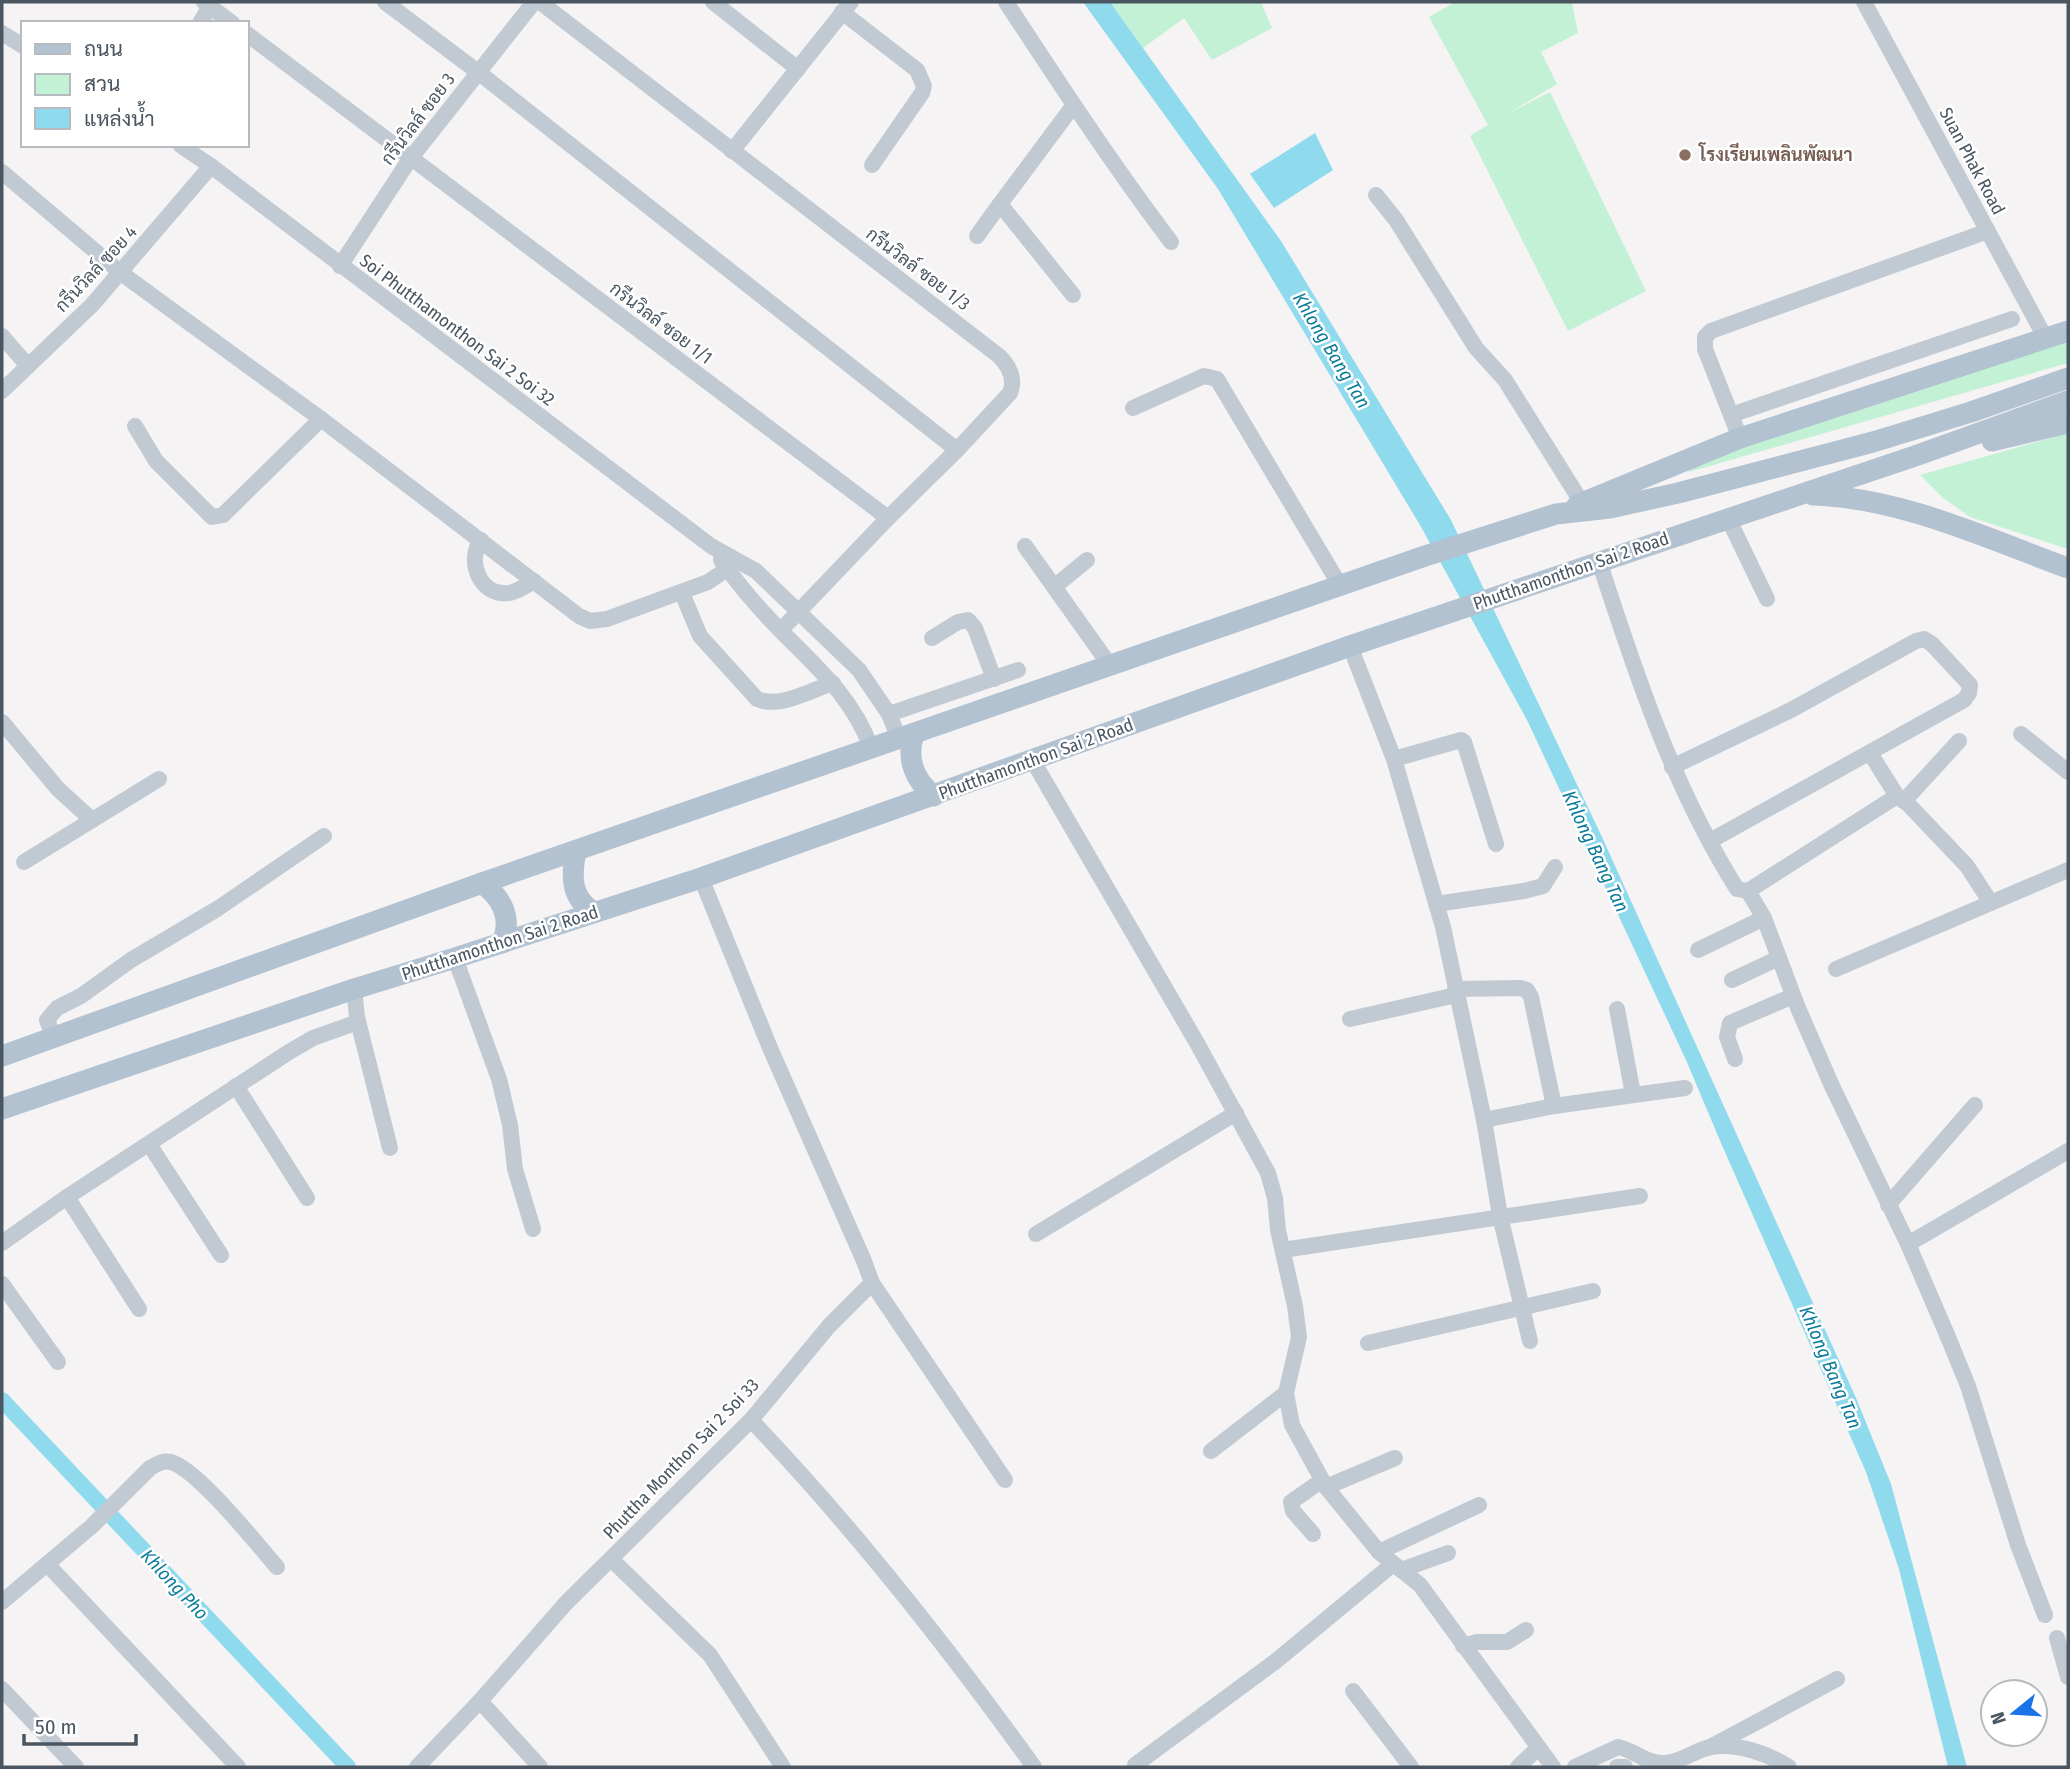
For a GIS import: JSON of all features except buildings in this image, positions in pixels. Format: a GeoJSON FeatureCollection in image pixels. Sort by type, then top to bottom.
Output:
{"type":"FeatureCollection","features":[{"type":"Feature","properties":{"kind":"main road"},"geometry":{"type":"LineString","coordinates":[[2,1056],[481,883],[1111,667],[1425,556],[1556,514],[1740,438],[2068,331]]}},
{"type":"Feature","properties":{"kind":"main road"},"geometry":{"type":"LineString","coordinates":[[1556,514],[1610,508],[1664,496],[1873,442],[2068,378]]}},
{"type":"Feature","properties":{"kind":"main road","name":"Phutthamonthon Sai 2 Road"},"geometry":{"type":"LineString","coordinates":[[2,1110],[354,989],[701,878],[1350,646],[1915,456],[2068,401]]}},
{"type":"Feature","properties":{"kind":"main road"},"geometry":{"type":"LineString","coordinates":[[1915,456],[2068,423]]}},
{"type":"Feature","properties":{"kind":"main road"},"geometry":{"type":"LineString","coordinates":[[1798,495],[1836,496],[1877,502],[1922,515],[2068,568]]}},
{"type":"Feature","properties":{"kind":"main road"},"geometry":{"type":"LineString","coordinates":[[906,736],[910,759],[922,786],[934,796]]}},
{"type":"Feature","properties":{"kind":"main road"},"geometry":{"type":"LineString","coordinates":[[576,851],[572,869],[574,887],[584,904],[594,912]]}},
{"type":"Feature","properties":{"kind":"main road"},"geometry":{"type":"LineString","coordinates":[[481,883],[495,894],[505,911],[507,929],[502,943]]}},
{"type":"Feature","properties":{"kind":"street"},"geometry":{"type":"LineString","coordinates":[[385,2],[478,72],[957,450]]}},
{"type":"Feature","properties":{"kind":"street","name":"กรีนวิลล์ ซอย 3"},"geometry":{"type":"LineString","coordinates":[[340,266],[410,159],[534,2]]}},
{"type":"Feature","properties":{"kind":"street","name":"กรีนวิลล์ ซอย 1/3"},"geometry":{"type":"LineString","coordinates":[[540,2],[1004,361],[1013,380],[1010,393],[781,631]]}},
{"type":"Feature","properties":{"kind":"street"},"geometry":{"type":"LineString","coordinates":[[713,2],[798,69]]}},
{"type":"Feature","properties":{"kind":"street"},"geometry":{"type":"LineString","coordinates":[[1006,2],[1073,106],[1171,242]]}},
{"type":"Feature","properties":{"kind":"street","name":"Suan Phak Road"},"geometry":{"type":"LineString","coordinates":[[1864,2],[2046,339]]}},
{"type":"Feature","properties":{"kind":"street"},"geometry":{"type":"LineString","coordinates":[[201,21],[207,4],[229,21]]}},
{"type":"Feature","properties":{"kind":"street"},"geometry":{"type":"LineString","coordinates":[[732,151],[847,7],[917,70],[924,86],[922,93],[872,165]]}},
{"type":"Feature","properties":{"kind":"street"},"geometry":{"type":"LineString","coordinates":[[2,33],[21,45]]}},
{"type":"Feature","properties":{"kind":"street","name":"กรีนวิลล์ ซอย 1/1"},"geometry":{"type":"LineString","coordinates":[[248,35],[888,518]]}},
{"type":"Feature","properties":{"kind":"street"},"geometry":{"type":"LineString","coordinates":[[977,236],[1073,106]]}},
{"type":"Feature","properties":{"kind":"street","name":"Soi Phutthamonthon Sai 2 Soi 32"},"geometry":{"type":"LineString","coordinates":[[183,147],[711,546],[756,571],[859,670],[906,736]]}},
{"type":"Feature","properties":{"kind":"street","name":"กรีนวิลล์ ซอย 4"},"geometry":{"type":"LineString","coordinates":[[2,391],[92,305],[211,166]]}},
{"type":"Feature","properties":{"kind":"street"},"geometry":{"type":"LineString","coordinates":[[2,172],[121,273],[321,419],[579,616],[590,621],[607,620],[708,582],[727,569]]}},
{"type":"Feature","properties":{"kind":"street"},"geometry":{"type":"LineString","coordinates":[[1376,195],[1396,220],[1476,348],[1505,380],[1582,503]]}},
{"type":"Feature","properties":{"kind":"street"},"geometry":{"type":"LineString","coordinates":[[1000,204],[1073,295]]}},
{"type":"Feature","properties":{"kind":"street"},"geometry":{"type":"LineString","coordinates":[[1740,438],[1705,349],[1706,337],[1711,331],[1988,231]]}},
{"type":"Feature","properties":{"kind":"street"},"geometry":{"type":"LineString","coordinates":[[1731,415],[2012,319]]}},
{"type":"Feature","properties":{"kind":"street"},"geometry":{"type":"LineString","coordinates":[[2,336],[27,366]]}},
{"type":"Feature","properties":{"kind":"street"},"geometry":{"type":"LineString","coordinates":[[1133,408],[1204,376],[1217,379],[1341,587]]}},
{"type":"Feature","properties":{"kind":"street"},"geometry":{"type":"LineString","coordinates":[[135,426],[156,461],[212,517],[217,517],[241,499],[321,419]]}},
{"type":"Feature","properties":{"kind":"street"},"geometry":{"type":"LineString","coordinates":[[1728,518],[1767,599]]}},
{"type":"Feature","properties":{"kind":"street"},"geometry":{"type":"LineString","coordinates":[[481,540],[474,551],[473,564],[483,582],[492,590],[509,593],[534,581]]}},
{"type":"Feature","properties":{"kind":"street","name":"Soi Phutthamonthon Sai 2 Soi 32"},"geometry":{"type":"LineString","coordinates":[[711,546],[738,585],[833,683],[863,725],[870,748]]}},
{"type":"Feature","properties":{"kind":"street"},"geometry":{"type":"LineString","coordinates":[[1025,546],[1111,667]]}},
{"type":"Feature","properties":{"kind":"street"},"geometry":{"type":"LineString","coordinates":[[1054,587],[1087,560]]}},
{"type":"Feature","properties":{"kind":"street"},"geometry":{"type":"LineString","coordinates":[[1599,561],[1634,672],[1672,767],[1737,889],[1748,891],[1900,799],[1959,741]]}},
{"type":"Feature","properties":{"kind":"street"},"geometry":{"type":"LineString","coordinates":[[682,593],[700,636],[757,699],[767,703],[781,701],[833,683]]}},
{"type":"Feature","properties":{"kind":"street"},"geometry":{"type":"LineString","coordinates":[[932,638],[958,622],[968,620],[975,628],[993,679]]}},
{"type":"Feature","properties":{"kind":"street"},"geometry":{"type":"LineString","coordinates":[[1672,767],[1791,710],[1916,640],[1924,639],[1932,644],[1970,685],[1964,700],[1710,841]]}},
{"type":"Feature","properties":{"kind":"street"},"geometry":{"type":"LineString","coordinates":[[1350,646],[1394,759],[1436,904],[1484,1120],[1500,1216],[1530,1341]]}},
{"type":"Feature","properties":{"kind":"street"},"geometry":{"type":"LineString","coordinates":[[889,714],[1018,670]]}},
{"type":"Feature","properties":{"kind":"street"},"geometry":{"type":"LineString","coordinates":[[2,722],[58,789],[92,820]]}},
{"type":"Feature","properties":{"kind":"street"},"geometry":{"type":"LineString","coordinates":[[2021,734],[2068,772]]}},
{"type":"Feature","properties":{"kind":"street"},"geometry":{"type":"LineString","coordinates":[[1394,759],[1461,740],[1464,742],[1496,844]]}},
{"type":"Feature","properties":{"kind":"street"},"geometry":{"type":"LineString","coordinates":[[1870,753],[1900,799],[1967,866],[1991,903]]}},
{"type":"Feature","properties":{"kind":"street"},"geometry":{"type":"LineString","coordinates":[[1033,761],[1090,856],[1268,1173],[1275,1198],[1278,1230],[1299,1337],[1286,1393],[1292,1424],[1323,1484],[1379,1552],[1420,1585],[1553,1767]]}},
{"type":"Feature","properties":{"kind":"street"},"geometry":{"type":"LineString","coordinates":[[24,862],[159,779]]}},
{"type":"Feature","properties":{"kind":"street"},"geometry":{"type":"LineString","coordinates":[[54,1038],[47,1020],[57,1008],[217,909],[324,836]]}},
{"type":"Feature","properties":{"kind":"street"},"geometry":{"type":"LineString","coordinates":[[1436,904],[1542,886],[1555,867]]}},
{"type":"Feature","properties":{"kind":"street"},"geometry":{"type":"LineString","coordinates":[[1836,969],[2068,870]]}},
{"type":"Feature","properties":{"kind":"street"},"geometry":{"type":"LineString","coordinates":[[701,878],[770,1048],[872,1283],[1005,1480]]}},
{"type":"Feature","properties":{"kind":"street"},"geometry":{"type":"LineString","coordinates":[[1748,891],[1763,918],[1832,1086],[1908,1244],[1968,1386],[2018,1545],[2045,1615]]}},
{"type":"Feature","properties":{"kind":"street"},"geometry":{"type":"LineString","coordinates":[[1698,950],[1763,918]]}},
{"type":"Feature","properties":{"kind":"street"},"geometry":{"type":"LineString","coordinates":[[455,958],[499,1079],[510,1125],[515,1169],[533,1229]]}},
{"type":"Feature","properties":{"kind":"street"},"geometry":{"type":"LineString","coordinates":[[1732,980],[1779,958]]}},
{"type":"Feature","properties":{"kind":"street"},"geometry":{"type":"LineString","coordinates":[[1350,1019],[1456,992],[1520,988],[1528,990],[1554,1106]]}},
{"type":"Feature","properties":{"kind":"street"},"geometry":{"type":"LineString","coordinates":[[354,989],[358,1022],[390,1148]]}},
{"type":"Feature","properties":{"kind":"street"},"geometry":{"type":"LineString","coordinates":[[1735,1059],[1727,1037],[1730,1023],[1793,996]]}},
{"type":"Feature","properties":{"kind":"street"},"geometry":{"type":"LineString","coordinates":[[1617,1009],[1633,1094]]}},
{"type":"Feature","properties":{"kind":"street"},"geometry":{"type":"LineString","coordinates":[[2,1243],[67,1197],[313,1038],[358,1022]]}},
{"type":"Feature","properties":{"kind":"street"},"geometry":{"type":"LineString","coordinates":[[236,1086],[307,1198]]}},
{"type":"Feature","properties":{"kind":"street"},"geometry":{"type":"LineString","coordinates":[[1484,1120],[1554,1106],[1685,1088]]}},
{"type":"Feature","properties":{"kind":"street"},"geometry":{"type":"LineString","coordinates":[[1888,1205],[1975,1105]]}},
{"type":"Feature","properties":{"kind":"street"},"geometry":{"type":"LineString","coordinates":[[1035,1234],[1236,1113]]}},
{"type":"Feature","properties":{"kind":"street"},"geometry":{"type":"LineString","coordinates":[[149,1144],[221,1255]]}},
{"type":"Feature","properties":{"kind":"street"},"geometry":{"type":"LineString","coordinates":[[1908,1244],[2068,1151]]}},
{"type":"Feature","properties":{"kind":"street"},"geometry":{"type":"LineString","coordinates":[[1283,1250],[1640,1196]]}},
{"type":"Feature","properties":{"kind":"street"},"geometry":{"type":"LineString","coordinates":[[67,1197],[139,1310]]}},
{"type":"Feature","properties":{"kind":"street","name":"Phuttha Monthon Sai 2 Soi 33"},"geometry":{"type":"LineString","coordinates":[[417,1767],[480,1701],[566,1602],[751,1420],[829,1326],[872,1283]]}},
{"type":"Feature","properties":{"kind":"street"},"geometry":{"type":"LineString","coordinates":[[2,1284],[58,1362]]}},
{"type":"Feature","properties":{"kind":"street"},"geometry":{"type":"LineString","coordinates":[[1368,1343],[1593,1291]]}},
{"type":"Feature","properties":{"kind":"street"},"geometry":{"type":"LineString","coordinates":[[1211,1451],[1286,1393]]}},
{"type":"Feature","properties":{"kind":"street"},"geometry":{"type":"LineString","coordinates":[[751,1420],[803,1474],[867,1549],[1034,1767]]}},
{"type":"Feature","properties":{"kind":"street"},"geometry":{"type":"LineString","coordinates":[[1313,1534],[1293,1511],[1291,1502],[1323,1484],[1395,1458]]}},
{"type":"Feature","properties":{"kind":"street"},"geometry":{"type":"LineString","coordinates":[[2,1602],[92,1526],[150,1468],[162,1462],[172,1462],[194,1477],[277,1567]]}},
{"type":"Feature","properties":{"kind":"street"},"geometry":{"type":"LineString","coordinates":[[1379,1552],[1479,1505]]}},
{"type":"Feature","properties":{"kind":"street"},"geometry":{"type":"LineString","coordinates":[[1135,1765],[1397,1567],[1448,1553]]}},
{"type":"Feature","properties":{"kind":"street"},"geometry":{"type":"LineString","coordinates":[[611,1559],[710,1655],[783,1767]]}},
{"type":"Feature","properties":{"kind":"street"},"geometry":{"type":"LineString","coordinates":[[47,1564],[238,1767]]}},
{"type":"Feature","properties":{"kind":"street"},"geometry":{"type":"LineString","coordinates":[[1463,1646],[1477,1642],[1507,1642],[1526,1630]]}},
{"type":"Feature","properties":{"kind":"street"},"geometry":{"type":"LineString","coordinates":[[2057,1638],[2068,1677]]}},
{"type":"Feature","properties":{"kind":"street"},"geometry":{"type":"LineString","coordinates":[[1576,1767],[1618,1748],[1653,1762],[1680,1760],[1710,1747],[1837,1679]]}},
{"type":"Feature","properties":{"kind":"street"},"geometry":{"type":"LineString","coordinates":[[2,1689],[76,1767]]}},
{"type":"Feature","properties":{"kind":"street"},"geometry":{"type":"LineString","coordinates":[[1353,1691],[1411,1767]]}},
{"type":"Feature","properties":{"kind":"street"},"geometry":{"type":"LineString","coordinates":[[480,1701],[540,1767]]}},
{"type":"Feature","properties":{"kind":"street"},"geometry":{"type":"LineString","coordinates":[[1710,1747],[1758,1752],[1773,1756],[1789,1767]]}},
{"type":"Feature","properties":{"kind":"street"},"geometry":{"type":"LineString","coordinates":[[1518,1767],[1538,1748]]}},
{"type":"Feature","properties":{"kind":"street"},"geometry":{"type":"LineString","coordinates":[[1618,1767],[1625,1767]]}},
{"type":"Feature","properties":{"kind":"green space"},"geometry":{"type":"Polygon","coordinates":[[[1110,2],[1261,2],[1272,28],[1212,60],[1184,18],[1143,48],[1110,2]]]}},
{"type":"Feature","properties":{"kind":"green space"},"geometry":{"type":"Polygon","coordinates":[[[1455,2],[1572,2],[1578,33],[1541,52],[1557,84],[1509,113],[1550,92],[1646,291],[1568,331],[1470,136],[1488,125],[1429,17],[1455,2]]]}},
{"type":"Feature","properties":{"kind":"green space"},"geometry":{"type":"Polygon","coordinates":[[[2068,340],[2068,363],[1689,472],[1687,466],[2068,340]]]}},
{"type":"Feature","properties":{"kind":"green space"},"geometry":{"type":"Polygon","coordinates":[[[2068,433],[2068,549],[1970,517],[1943,498],[1920,475],[2068,433]]]}},
{"type":"Feature","properties":{"kind":"water","name":"Khlong Bang Tan"},"geometry":{"type":"Polygon","coordinates":[[[1083,2],[1110,2],[1281,241],[1451,520],[1602,837],[1856,1398],[1891,1484],[1967,1767],[1948,1767],[1899,1569],[1866,1472],[1686,1060],[1528,722],[1420,525],[1218,189],[1083,2]]]}},
{"type":"Feature","properties":{"kind":"water"},"geometry":{"type":"Polygon","coordinates":[[[1315,133],[1333,170],[1274,208],[1250,174],[1315,133]]]}},
{"type":"Feature","properties":{"kind":"waterway","name":"Khlong Pho"},"geometry":{"type":"LineString","coordinates":[[2,1400],[348,1767]]}},
{"type":"Feature","properties":{"kind":"place","name":"โรงเรียนเพลินพัฒนา"},"geometry":{"type":"Point","coordinates":[1685,155]}}]}
